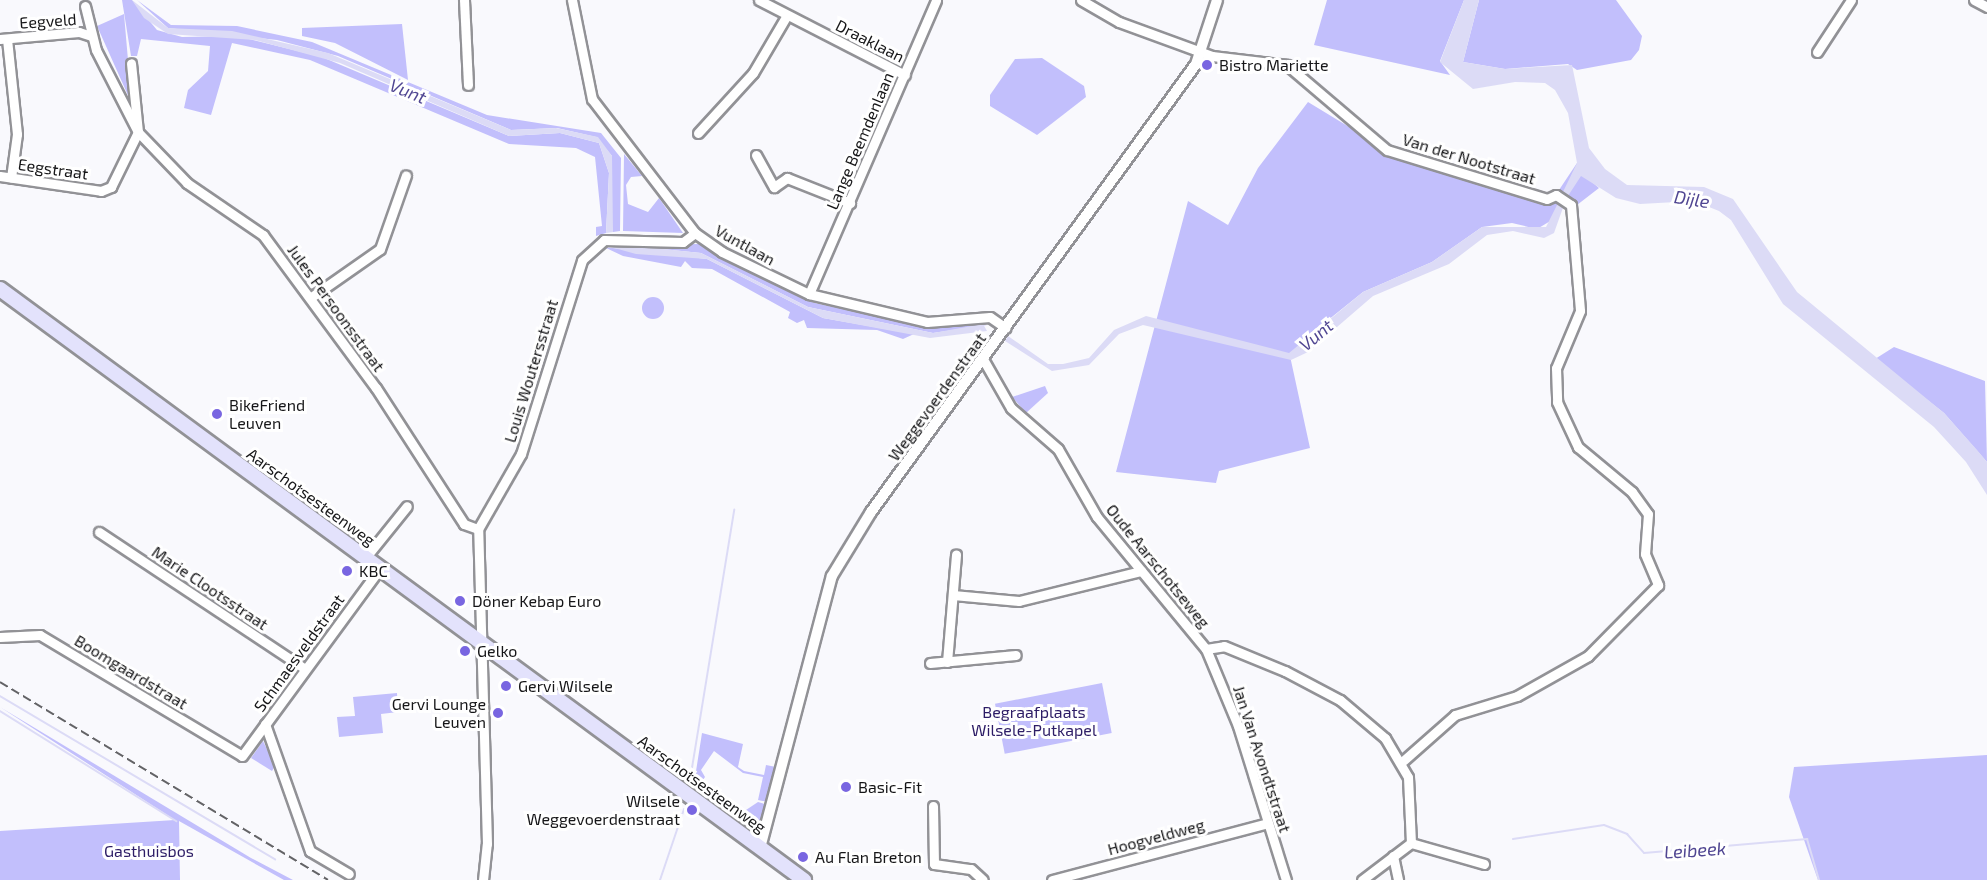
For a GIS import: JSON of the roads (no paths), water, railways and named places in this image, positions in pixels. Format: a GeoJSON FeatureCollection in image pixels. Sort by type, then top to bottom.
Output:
{"type":"FeatureCollection","features":[{"type":"Feature","properties":{"kind":"main road","name":"Aarschotsesteenweg"},"geometry":{"type":"LineString","coordinates":[[0,290],[804,880]]}},
{"type":"Feature","properties":{"kind":"street"},"geometry":{"type":"LineString","coordinates":[[464,0],[468,85]]}},
{"type":"Feature","properties":{"kind":"street","name":"Vuntlaan"},"geometry":{"type":"LineString","coordinates":[[572,0],[592,99],[695,233],[722,252],[809,294],[927,322],[990,317],[1003,333]]}},
{"type":"Feature","properties":{"kind":"street","name":"Draaklaan"},"geometry":{"type":"LineString","coordinates":[[759,0],[905,75]]}},
{"type":"Feature","properties":{"kind":"street","name":"Lange Beemdenlaan"},"geometry":{"type":"LineString","coordinates":[[809,294],[936,0]]}},
{"type":"Feature","properties":{"kind":"street","name":"Van der Nootstraat"},"geometry":{"type":"LineString","coordinates":[[1081,0],[1119,22],[1203,52],[1287,65],[1387,150],[1547,199],[1557,196],[1570,204],[1580,311],[1556,368],[1557,402],[1578,447],[1632,492],[1648,514],[1645,554],[1658,585],[1588,656],[1517,696],[1455,715],[1403,761]]}},
{"type":"Feature","properties":{"kind":"street","name":"Weggevoerdenstraat"},"geometry":{"type":"LineString","coordinates":[[760,848],[832,576],[983,359],[1203,52],[1217,0]]}},
{"type":"Feature","properties":{"kind":"street"},"geometry":{"type":"LineString","coordinates":[[1817,52],[1851,0]]}},
{"type":"Feature","properties":{"kind":"street"},"geometry":{"type":"LineString","coordinates":[[1974,0],[1987,7]]}},
{"type":"Feature","properties":{"kind":"street","name":"Jules Persoonsstraat"},"geometry":{"type":"LineString","coordinates":[[85,6],[91,36],[138,132],[187,183],[252,225],[310,298],[464,524],[478,529]]}},
{"type":"Feature","properties":{"kind":"street"},"geometry":{"type":"LineString","coordinates":[[698,133],[753,73],[787,15]]}},
{"type":"Feature","properties":{"kind":"street","name":"Eegveld"},"geometry":{"type":"LineString","coordinates":[[11,178],[17,134],[4,39],[91,36]]}},
{"type":"Feature","properties":{"kind":"street"},"geometry":{"type":"LineString","coordinates":[[131,63],[138,132]]}},
{"type":"Feature","properties":{"kind":"street","name":"Eegstraat"},"geometry":{"type":"LineString","coordinates":[[0,176],[106,190],[138,132]]}},
{"type":"Feature","properties":{"kind":"street"},"geometry":{"type":"LineString","coordinates":[[756,155],[768,169],[774,188],[787,178]]}},
{"type":"Feature","properties":{"kind":"street"},"geometry":{"type":"LineString","coordinates":[[768,169],[850,202]]}},
{"type":"Feature","properties":{"kind":"street"},"geometry":{"type":"LineString","coordinates":[[310,298],[380,249],[406,175]]}},
{"type":"Feature","properties":{"kind":"street","name":"Louis Woutersstraat"},"geometry":{"type":"LineString","coordinates":[[478,529],[521,454],[582,260],[604,240],[619,236],[683,242],[695,233]]}},
{"type":"Feature","properties":{"kind":"street","name":"Oude Aarschotseweg"},"geometry":{"type":"LineString","coordinates":[[983,359],[1011,408],[1058,449],[1097,517],[1206,649],[1224,646],[1340,700],[1403,761]]}},
{"type":"Feature","properties":{"kind":"street"},"geometry":{"type":"LineString","coordinates":[[366,557],[406,506]]}},
{"type":"Feature","properties":{"kind":"street"},"geometry":{"type":"LineString","coordinates":[[478,529],[487,844],[483,880]]}},
{"type":"Feature","properties":{"kind":"street","name":"Marie Clootsstraat"},"geometry":{"type":"LineString","coordinates":[[99,532],[304,668]]}},
{"type":"Feature","properties":{"kind":"street"},"geometry":{"type":"LineString","coordinates":[[947,662],[956,554]]}},
{"type":"Feature","properties":{"kind":"street","name":"Schmaesveldstraat"},"geometry":{"type":"LineString","coordinates":[[242,756],[304,668],[380,568]]}},
{"type":"Feature","properties":{"kind":"street"},"geometry":{"type":"LineString","coordinates":[[953,595],[1019,601],[1141,571]]}},
{"type":"Feature","properties":{"kind":"street","name":"Boomgaardstraat"},"geometry":{"type":"LineString","coordinates":[[0,637],[40,635],[242,756]]}},
{"type":"Feature","properties":{"kind":"street","name":"Jan Van Avondtstraat"},"geometry":{"type":"LineString","coordinates":[[1206,649],[1238,726],[1286,880]]}},
{"type":"Feature","properties":{"kind":"street"},"geometry":{"type":"LineString","coordinates":[[930,663],[1016,655]]}},
{"type":"Feature","properties":{"kind":"street"},"geometry":{"type":"LineString","coordinates":[[265,724],[310,851],[349,874]]}},
{"type":"Feature","properties":{"kind":"street"},"geometry":{"type":"LineString","coordinates":[[1403,761],[1410,793],[1411,843]]}},
{"type":"Feature","properties":{"kind":"street"},"geometry":{"type":"LineString","coordinates":[[933,806],[934,864],[971,870],[983,880]]}},
{"type":"Feature","properties":{"kind":"street","name":"Hoogveldweg"},"geometry":{"type":"LineString","coordinates":[[1052,880],[1268,823]]}},
{"type":"Feature","properties":{"kind":"street"},"geometry":{"type":"LineString","coordinates":[[1362,880],[1411,843]]}},
{"type":"Feature","properties":{"kind":"street"},"geometry":{"type":"LineString","coordinates":[[1411,843],[1484,864]]}},
{"type":"Feature","properties":{"kind":"street"},"geometry":{"type":"LineString","coordinates":[[1393,856],[1398,880]]}},
{"type":"Feature","properties":{"kind":"water","name":"Vunt"},"geometry":{"type":"Polygon","coordinates":[[[132,0],[168,28],[232,31],[328,53],[511,130],[556,128],[598,137],[612,156],[613,232],[606,233],[609,173],[599,143],[560,133],[509,136],[340,63],[255,40],[168,34],[144,18],[132,0]]]}},
{"type":"Feature","properties":{"kind":"water","name":"Dijle"},"geometry":{"type":"Polygon","coordinates":[[[1464,0],[1479,0],[1463,62],[1505,69],[1572,65],[1589,148],[1605,169],[1627,185],[1704,187],[1733,199],[1797,292],[1944,413],[1977,450],[1987,462],[1987,495],[1966,462],[1934,427],[1783,304],[1731,220],[1719,211],[1694,201],[1640,204],[1616,198],[1581,176],[1566,199],[1561,196],[1577,163],[1568,113],[1555,90],[1545,83],[1515,82],[1473,89],[1440,62],[1464,0]]]}},
{"type":"Feature","properties":{"kind":"water","name":"Vunt"},"geometry":{"type":"Polygon","coordinates":[[[1560,199],[1565,202],[1554,233],[1544,238],[1513,231],[1487,235],[1449,264],[1373,296],[1308,352],[1291,360],[1143,325],[1119,334],[1089,365],[1052,371],[1005,341],[1008,336],[1048,364],[1063,364],[1089,358],[1114,330],[1146,316],[1289,353],[1363,292],[1432,262],[1482,227],[1546,227],[1560,199]]]}},
{"type":"Feature","properties":{"kind":"water"},"geometry":{"type":"Polygon","coordinates":[[[616,244],[701,253],[808,307],[933,333],[983,324],[987,331],[930,338],[823,318],[707,259],[636,254],[607,246],[616,244]]]}},
{"type":"Feature","properties":{"kind":"waterway"},"geometry":{"type":"LineString","coordinates":[[690,780],[734,510]]}},
{"type":"Feature","properties":{"kind":"waterway"},"geometry":{"type":"LineString","coordinates":[[0,696],[275,859]]}},
{"type":"Feature","properties":{"kind":"waterway"},"geometry":{"type":"LineString","coordinates":[[0,711],[176,821]]}},
{"type":"Feature","properties":{"kind":"waterway"},"geometry":{"type":"LineString","coordinates":[[660,880],[684,809]]}},
{"type":"Feature","properties":{"kind":"waterway","name":"Leibeek"},"geometry":{"type":"LineString","coordinates":[[1513,839],[1604,825],[1627,834],[1644,853],[1807,839],[1819,880]]}},
{"type":"Feature","properties":{"kind":"railway"},"geometry":{"type":"LineString","coordinates":[[0,682],[328,880]]}},
{"type":"Feature","properties":{"kind":"place","name":"Bistro Mariette"},"geometry":{"type":"Point","coordinates":[1207,65]}},
{"type":"Feature","properties":{"kind":"place","name":"BikeFriend Leuven"},"geometry":{"type":"Point","coordinates":[217,414]}},
{"type":"Feature","properties":{"kind":"place","name":"KBC"},"geometry":{"type":"Point","coordinates":[347,571]}},
{"type":"Feature","properties":{"kind":"place","name":"Döner Kebap Euro"},"geometry":{"type":"Point","coordinates":[460,601]}},
{"type":"Feature","properties":{"kind":"place","name":"Gelko"},"geometry":{"type":"Point","coordinates":[465,651]}},
{"type":"Feature","properties":{"kind":"place","name":"Gervi Wilsele"},"geometry":{"type":"Point","coordinates":[506,686]}},
{"type":"Feature","properties":{"kind":"place","name":"Gervi Lounge Leuven"},"geometry":{"type":"Point","coordinates":[498,713]}},
{"type":"Feature","properties":{"kind":"place","name":"Basic-Fit"},"geometry":{"type":"Point","coordinates":[846,787]}},
{"type":"Feature","properties":{"kind":"place","name":"Wilsele Weggevoerdenstraat"},"geometry":{"type":"Point","coordinates":[692,810]}},
{"type":"Feature","properties":{"kind":"place","name":"Au Flan Breton"},"geometry":{"type":"Point","coordinates":[803,857]}},
{"type":"Feature","properties":{"kind":"park label","name":"Begraafplaats Wilsele-Putkapel"},"geometry":{"type":"Point","coordinates":[1034,721]}},
{"type":"Feature","properties":{"kind":"park label","name":"Gasthuisbos"},"geometry":{"type":"Point","coordinates":[149,851]}}]}
